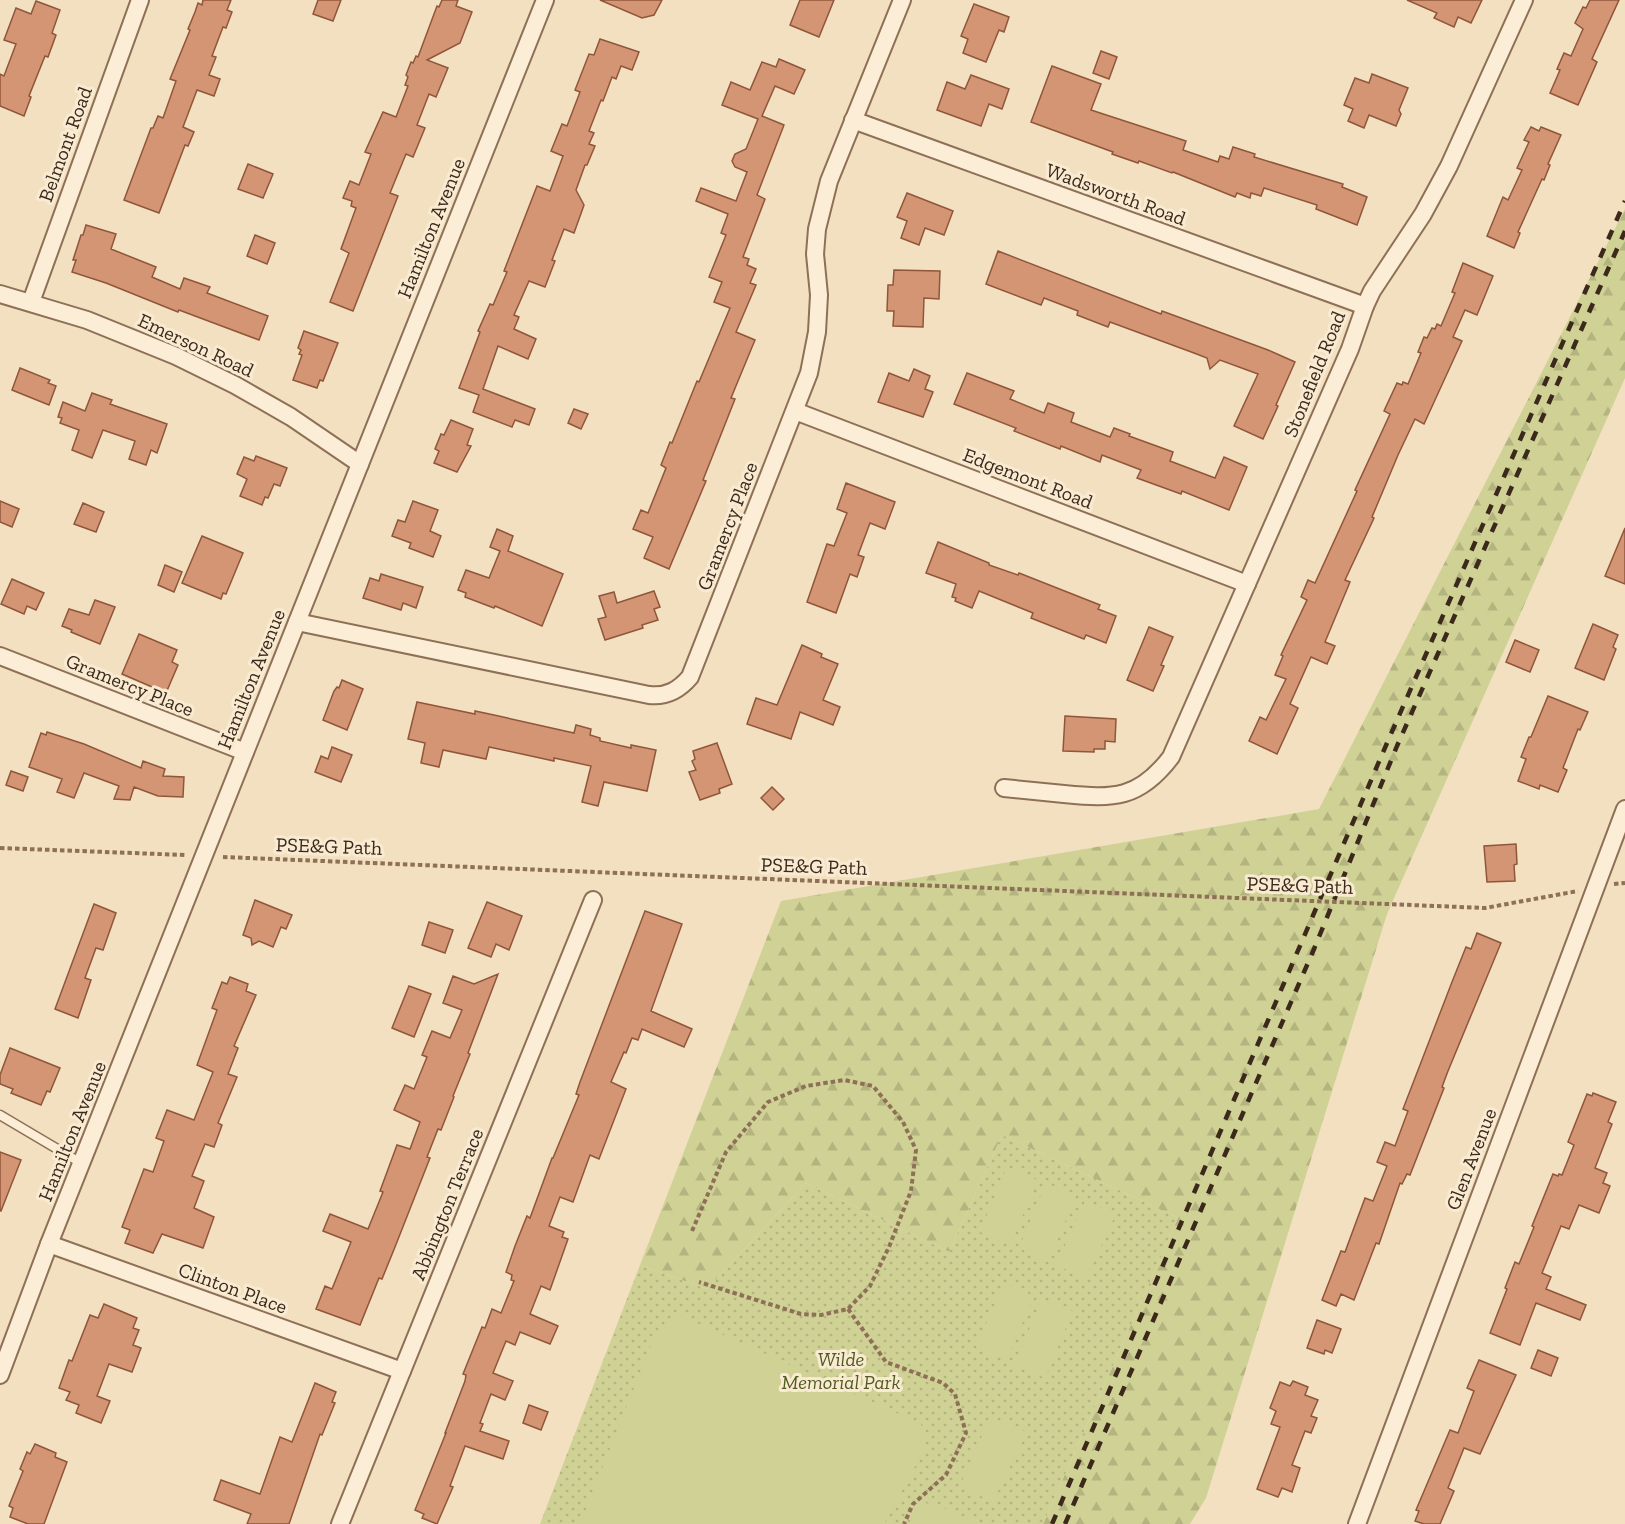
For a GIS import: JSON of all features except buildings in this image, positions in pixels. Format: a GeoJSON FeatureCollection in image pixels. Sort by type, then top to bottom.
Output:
{"type":"FeatureCollection","features":[{"type":"Feature","properties":{"kind":"street","name":"Belmont Road"},"geometry":{"type":"LineString","coordinates":[[31,302],[140,0]]}},
{"type":"Feature","properties":{"kind":"street","name":"Hamilton Avenue"},"geometry":{"type":"LineString","coordinates":[[0,1375],[81,1163],[545,0]]}},
{"type":"Feature","properties":{"kind":"street","name":"Gramercy Place"},"geometry":{"type":"LineString","coordinates":[[297,622],[638,693],[656,696],[669,694],[681,688],[690,677],[809,374],[817,332],[819,295],[817,229],[829,181],[902,0]]}},
{"type":"Feature","properties":{"kind":"street","name":"Stonefield Road"},"geometry":{"type":"LineString","coordinates":[[1004,788],[1106,797],[1126,793],[1142,786],[1159,772],[1171,757],[1350,349],[1365,306],[1372,291],[1423,214],[1449,166],[1524,0]]}},
{"type":"Feature","properties":{"kind":"street","name":"Wadsworth Road"},"geometry":{"type":"LineString","coordinates":[[853,120],[1365,306]]}},
{"type":"Feature","properties":{"kind":"street","name":"Emerson Road"},"geometry":{"type":"LineString","coordinates":[[2,299],[31,302],[87,320],[176,356],[235,384],[291,417],[360,464]]}},
{"type":"Feature","properties":{"kind":"street","name":"Edgemont Road"},"geometry":{"type":"LineString","coordinates":[[795,411],[1247,584]]}},
{"type":"Feature","properties":{"kind":"street","name":"Gramercy Place"},"geometry":{"type":"LineString","coordinates":[[0,656],[245,752]]}},
{"type":"Feature","properties":{"kind":"street","name":"Glen Avenue"},"geometry":{"type":"LineString","coordinates":[[1357,1524],[1625,809]]}},
{"type":"Feature","properties":{"kind":"street","name":"Abbington Terrace"},"geometry":{"type":"LineString","coordinates":[[340,1524],[593,900]]}},
{"type":"Feature","properties":{"kind":"street","name":"Clinton Place"},"geometry":{"type":"LineString","coordinates":[[49,1244],[402,1371]]}},
{"type":"Feature","properties":{"kind":"lane"},"geometry":{"type":"LineString","coordinates":[[0,1115],[81,1163]]}},
{"type":"Feature","properties":{"kind":"path","name":"PSE&G Path"},"geometry":{"type":"LineString","coordinates":[[0,848],[1485,908],[1625,883]]}},
{"type":"Feature","properties":{"kind":"path"},"geometry":{"type":"LineString","coordinates":[[693,1231],[726,1152],[768,1102],[806,1086],[844,1080],[873,1086],[903,1122],[916,1150],[910,1191],[889,1247],[870,1286],[848,1309],[821,1315],[801,1314],[699,1282]]}},
{"type":"Feature","properties":{"kind":"path"},"geometry":{"type":"LineString","coordinates":[[848,1309],[886,1362],[943,1383],[955,1394],[966,1433],[946,1475],[913,1504],[904,1524]]}},
{"type":"Feature","properties":{"kind":"green space"},"geometry":{"type":"Polygon","coordinates":[[[1625,209],[1625,378],[1387,914],[1206,1498],[1190,1524],[1043,1524],[1178,1218],[1002,1135],[949,1252],[806,1183],[707,1289],[640,1265],[781,901],[1319,809],[1625,209]]]}},
{"type":"Feature","properties":{"kind":"green space","name":"Wilde Memorial Park"},"geometry":{"type":"Polygon","coordinates":[[[1002,1135],[1178,1218],[1043,1524],[540,1524],[640,1265],[707,1289],[806,1183],[949,1252],[1002,1135]]]}},
{"type":"Feature","properties":{"kind":"green space"},"geometry":{"type":"Polygon","coordinates":[[[1007,1167],[1038,1180],[1010,1245],[980,1232],[1007,1167]]]}},
{"type":"Feature","properties":{"kind":"green space"},"geometry":{"type":"Polygon","coordinates":[[[1046,1183],[1076,1196],[1048,1262],[1019,1248],[1046,1183]]]}},
{"type":"Feature","properties":{"kind":"green space"},"geometry":{"type":"Polygon","coordinates":[[[1085,1201],[1116,1214],[1086,1279],[1056,1265],[1085,1201]]]}},
{"type":"Feature","properties":{"kind":"green space"},"geometry":{"type":"Polygon","coordinates":[[[1004,1283],[1034,1296],[1006,1361],[976,1347],[1004,1283]]]}},
{"type":"Feature","properties":{"kind":"green space"},"geometry":{"type":"Polygon","coordinates":[[[1042,1299],[1073,1311],[1045,1378],[1014,1365],[1042,1299]]]}},
{"type":"Feature","properties":{"kind":"green space"},"geometry":{"type":"Polygon","coordinates":[[[677,1314],[921,1424],[926,1446],[884,1524],[580,1524],[657,1330],[677,1314]]]}},
{"type":"Feature","properties":{"kind":"green space"},"geometry":{"type":"Polygon","coordinates":[[[990,1417],[1027,1432],[993,1502],[960,1486],[990,1417]]]}},
{"type":"Feature","properties":{"kind":"green space"},"geometry":{"type":"Polygon","coordinates":[[[931,1502],[980,1524],[909,1524],[916,1507],[931,1502]]]}},
{"type":"Feature","properties":{"kind":"railway"},"geometry":{"type":"LineString","coordinates":[[1052,1524],[1387,743],[1625,201]]}},
{"type":"Feature","properties":{"kind":"railway"},"geometry":{"type":"LineString","coordinates":[[1065,1524],[1314,949],[1397,746],[1625,231]]}}]}
